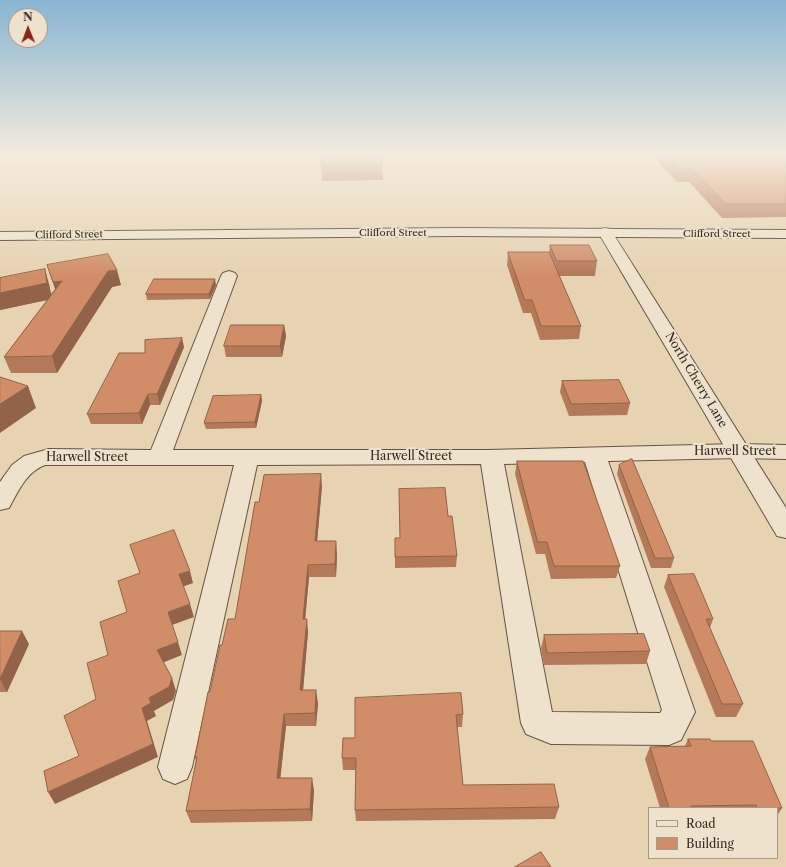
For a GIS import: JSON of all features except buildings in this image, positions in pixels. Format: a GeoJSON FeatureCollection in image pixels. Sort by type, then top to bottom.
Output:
{"type":"FeatureCollection","features":[{"type":"Feature","properties":{"kind":"street","name":"Clifford Street"},"geometry":{"type":"LineString","coordinates":[[0,236],[605,232],[786,234]]}},
{"type":"Feature","properties":{"kind":"street","name":"North Cherry Lane"},"geometry":{"type":"LineString","coordinates":[[605,232],[786,529]]}},
{"type":"Feature","properties":{"kind":"street"},"geometry":{"type":"LineString","coordinates":[[159,458],[229,276]]}},
{"type":"Feature","properties":{"kind":"street","name":"Harwell Street"},"geometry":{"type":"LineString","coordinates":[[0,502],[14,478],[25,467],[37,459],[52,457],[491,457],[594,454],[786,452]]}},
{"type":"Feature","properties":{"kind":"street"},"geometry":{"type":"LineString","coordinates":[[491,457],[538,723],[551,728],[669,729],[679,712],[594,454]]}},
{"type":"Feature","properties":{"kind":"street"},"geometry":{"type":"LineString","coordinates":[[175,767],[247,458]]}}]}
